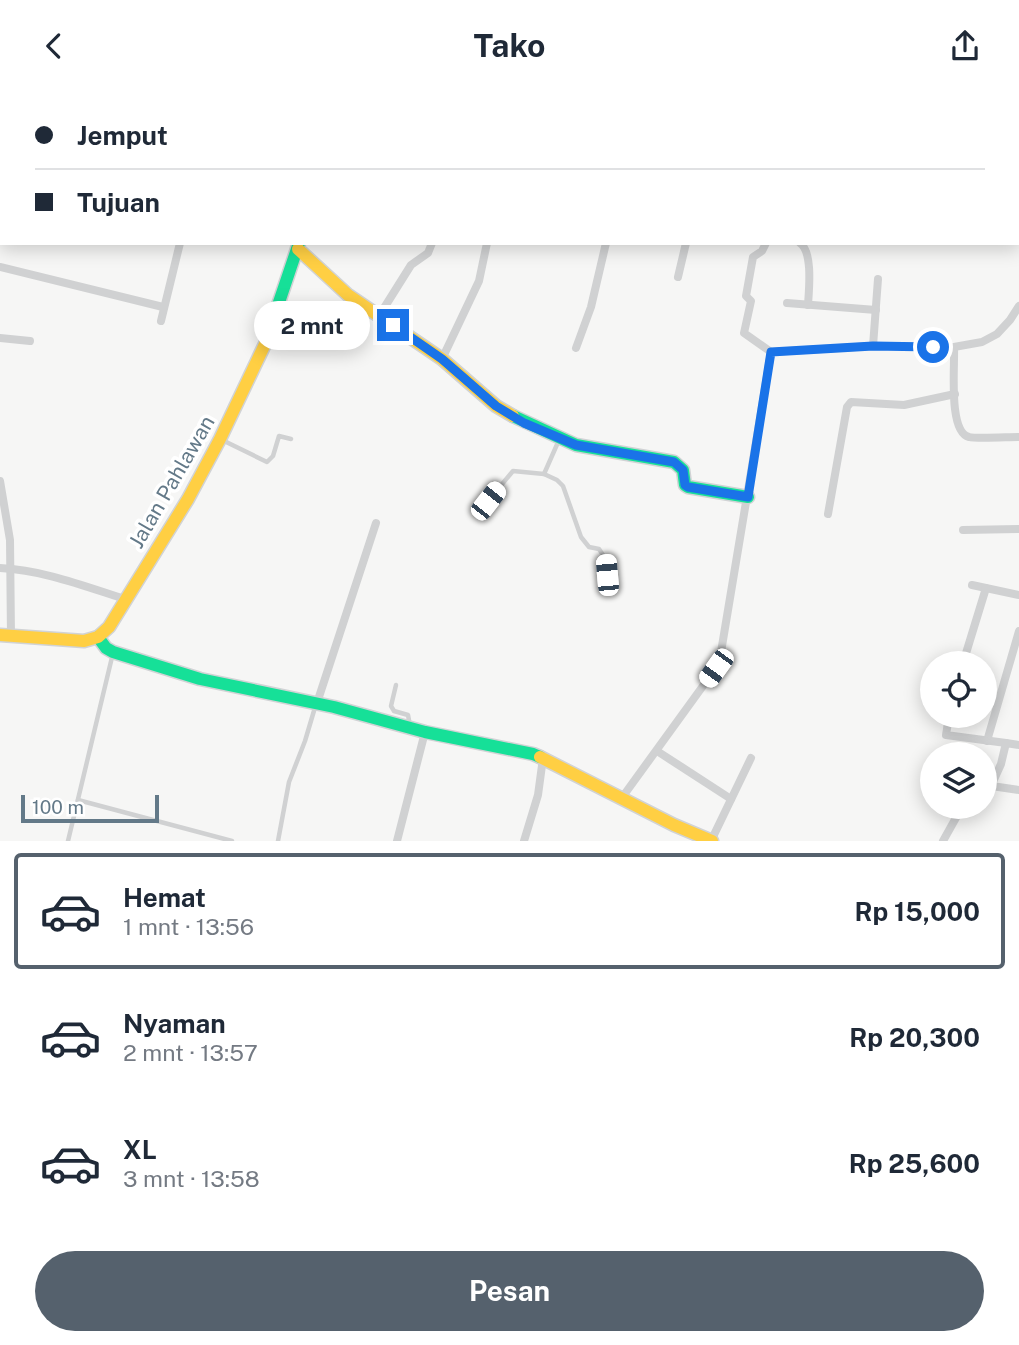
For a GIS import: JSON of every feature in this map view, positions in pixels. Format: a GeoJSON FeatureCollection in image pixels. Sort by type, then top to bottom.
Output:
{"type":"FeatureCollection","features":[{"type":"Feature","properties":{"kind":"street"},"geometry":{"type":"LineString","coordinates":[[161,321],[180,245]]}},
{"type":"Feature","properties":{"kind":"street"},"geometry":{"type":"LineString","coordinates":[[379,316],[414,260],[428,253],[431,245]]}},
{"type":"Feature","properties":{"kind":"street"},"geometry":{"type":"LineString","coordinates":[[442,359],[479,281],[487,245]]}},
{"type":"Feature","properties":{"kind":"street"},"geometry":{"type":"LineString","coordinates":[[576,348],[591,307],[606,245]]}},
{"type":"Feature","properties":{"kind":"street"},"geometry":{"type":"LineString","coordinates":[[678,277],[686,245]]}},
{"type":"Feature","properties":{"kind":"street"},"geometry":{"type":"LineString","coordinates":[[765,245],[762,251],[753,257],[746,296],[751,301],[744,334],[771,352],[873,346],[954,348],[982,342],[997,334],[1019,306]]}},
{"type":"Feature","properties":{"kind":"street"},"geometry":{"type":"LineString","coordinates":[[802,245],[807,251],[808,305]]}},
{"type":"Feature","properties":{"kind":"street"},"geometry":{"type":"LineString","coordinates":[[299,246],[348,295],[442,359],[496,406],[524,423],[559,440],[617,454],[663,459],[680,465],[685,485],[688,487],[748,497]]}},
{"type":"Feature","properties":{"kind":"street","name":"Jalan Pahlawan"},"geometry":{"type":"LineString","coordinates":[[98,637],[108,628],[181,510],[220,439],[266,342],[299,246]]}},
{"type":"Feature","properties":{"kind":"street"},"geometry":{"type":"LineString","coordinates":[[0,267],[163,307]]}},
{"type":"Feature","properties":{"kind":"street"},"geometry":{"type":"LineString","coordinates":[[873,346],[878,279]]}},
{"type":"Feature","properties":{"kind":"street"},"geometry":{"type":"LineString","coordinates":[[787,303],[876,310]]}},
{"type":"Feature","properties":{"kind":"street"},"geometry":{"type":"LineString","coordinates":[[0,338],[30,341]]}},
{"type":"Feature","properties":{"kind":"street"},"geometry":{"type":"LineString","coordinates":[[954,348],[955,418],[960,432],[970,438],[1019,437]]}},
{"type":"Feature","properties":{"kind":"street"},"geometry":{"type":"LineString","coordinates":[[621,799],[716,668],[720,658],[771,352]]}},
{"type":"Feature","properties":{"kind":"street"},"geometry":{"type":"LineString","coordinates":[[828,514],[850,402],[904,405],[955,394]]}},
{"type":"Feature","properties":{"kind":"street"},"geometry":{"type":"LineString","coordinates":[[0,481],[6,507],[12,569],[6,636],[84,641],[98,637],[106,648],[113,652],[190,676],[518,750],[543,758],[621,799],[711,841],[751,758]]}},
{"type":"Feature","properties":{"kind":"street"},"geometry":{"type":"LineString","coordinates":[[317,703],[376,523]]}},
{"type":"Feature","properties":{"kind":"street"},"geometry":{"type":"LineString","coordinates":[[962,530],[1019,529]]}},
{"type":"Feature","properties":{"kind":"street"},"geometry":{"type":"LineString","coordinates":[[0,568],[60,578],[125,599]]}},
{"type":"Feature","properties":{"kind":"street"},"geometry":{"type":"LineString","coordinates":[[972,585],[1019,595]]}},
{"type":"Feature","properties":{"kind":"street"},"geometry":{"type":"LineString","coordinates":[[967,651],[986,588]]}},
{"type":"Feature","properties":{"kind":"street"},"geometry":{"type":"LineString","coordinates":[[987,741],[1019,631]]}},
{"type":"Feature","properties":{"kind":"street"},"geometry":{"type":"LineString","coordinates":[[947,728],[946,735],[1019,745]]}},
{"type":"Feature","properties":{"kind":"street"},"geometry":{"type":"LineString","coordinates":[[397,841],[425,731]]}},
{"type":"Feature","properties":{"kind":"street"},"geometry":{"type":"LineString","coordinates":[[997,771],[1006,743]]}},
{"type":"Feature","properties":{"kind":"street"},"geometry":{"type":"LineString","coordinates":[[657,751],[731,799]]}},
{"type":"Feature","properties":{"kind":"street"},"geometry":{"type":"LineString","coordinates":[[524,841],[538,795],[543,758]]}},
{"type":"Feature","properties":{"kind":"street"},"geometry":{"type":"LineString","coordinates":[[997,787],[1019,790]]}},
{"type":"Feature","properties":{"kind":"street"},"geometry":{"type":"LineString","coordinates":[[943,841],[955,819]]}},
{"type":"Feature","properties":{"kind":"lane"},"geometry":{"type":"LineString","coordinates":[[220,439],[267,462],[273,456],[279,436],[290,439]]}},
{"type":"Feature","properties":{"kind":"lane"},"geometry":{"type":"LineString","coordinates":[[544,474],[559,440]]}},
{"type":"Feature","properties":{"kind":"lane"},"geometry":{"type":"LineString","coordinates":[[488,501],[513,471],[544,474],[557,480],[563,486],[583,541],[603,553],[608,591]]}},
{"type":"Feature","properties":{"kind":"lane"},"geometry":{"type":"LineString","coordinates":[[68,841],[113,652]]}},
{"type":"Feature","properties":{"kind":"lane"},"geometry":{"type":"LineString","coordinates":[[396,685],[391,706],[394,711],[408,715],[410,727]]}},
{"type":"Feature","properties":{"kind":"lane"},"geometry":{"type":"LineString","coordinates":[[278,841],[289,782],[317,703]]}},
{"type":"Feature","properties":{"kind":"lane"},"geometry":{"type":"LineString","coordinates":[[78,800],[232,841]]}},
{"type":"Feature","properties":{"kind":"traffic: fast"},"geometry":{"type":"LineString","coordinates":[[271,326],[298,245]]}},
{"type":"Feature","properties":{"kind":"traffic: fast"},"geometry":{"type":"LineString","coordinates":[[513,416],[576,445],[674,462],[683,470],[685,485],[688,487],[748,497]]}},
{"type":"Feature","properties":{"kind":"traffic: fast"},"geometry":{"type":"LineString","coordinates":[[98,637],[106,648],[113,652],[200,679],[334,707],[425,732],[540,757]]}},
{"type":"Feature","properties":{"kind":"traffic: slow"},"geometry":{"type":"LineString","coordinates":[[298,249],[348,295],[442,359],[496,406],[513,416]]}},
{"type":"Feature","properties":{"kind":"traffic: slow"},"geometry":{"type":"LineString","coordinates":[[0,635],[84,641],[98,637],[109,627],[188,499],[220,439],[271,326]]}},
{"type":"Feature","properties":{"kind":"traffic: slow"},"geometry":{"type":"LineString","coordinates":[[540,757],[674,825],[712,841]]}},
{"type":"Feature","properties":{"kind":"route"},"geometry":{"type":"LineString","coordinates":[[393,325],[442,359],[496,406],[559,440],[617,454],[674,462],[683,470],[685,485],[688,487],[748,497],[771,352],[873,346],[933,347]]}}]}
